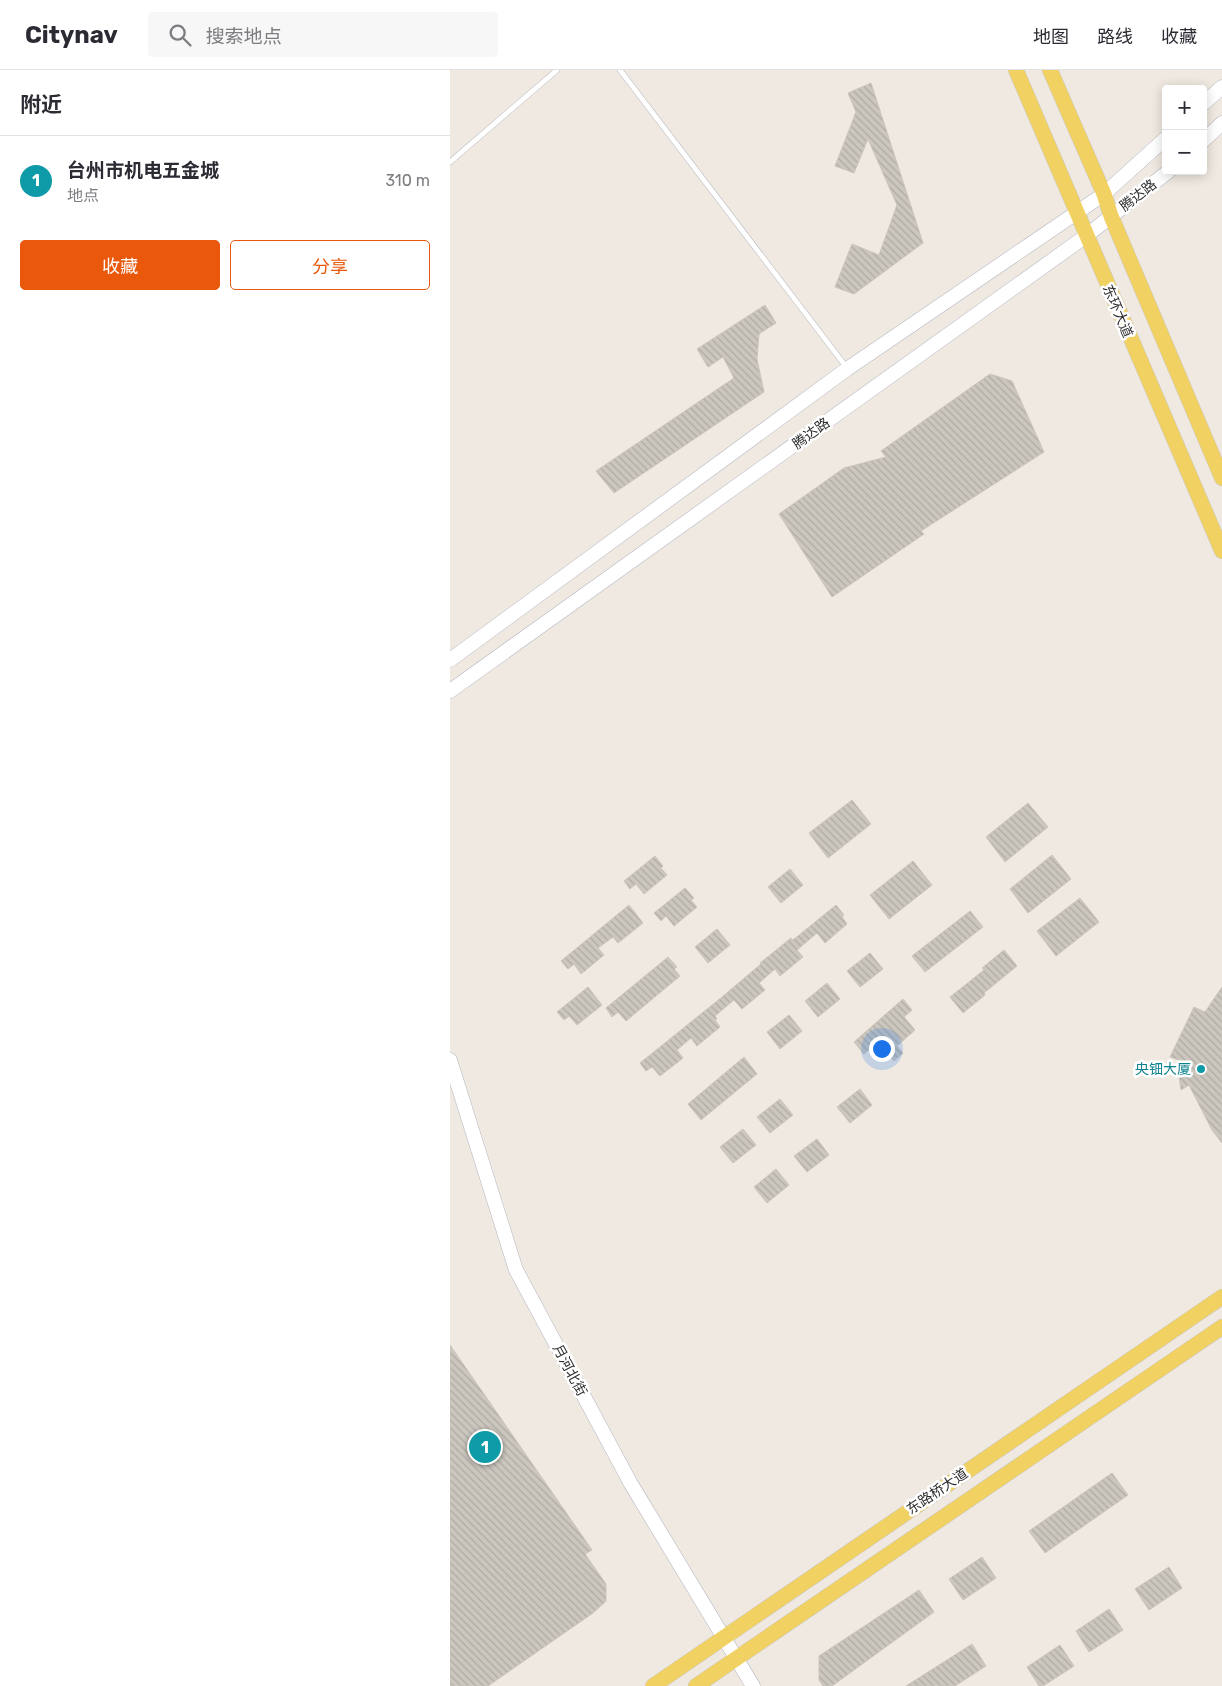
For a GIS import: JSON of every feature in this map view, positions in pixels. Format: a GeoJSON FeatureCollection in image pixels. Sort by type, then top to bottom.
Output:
{"type":"FeatureCollection","features":[{"type":"Feature","properties":{"kind":"main road","name":"东环大道"},"geometry":{"type":"LineString","coordinates":[[1016,70],[1222,551]]}},
{"type":"Feature","properties":{"kind":"main road"},"geometry":{"type":"LineString","coordinates":[[1050,70],[1104,194],[1111,216],[1222,478]]}},
{"type":"Feature","properties":{"kind":"main road"},"geometry":{"type":"LineString","coordinates":[[1207,100],[1222,87]]}},
{"type":"Feature","properties":{"kind":"main road"},"geometry":{"type":"LineString","coordinates":[[1207,137],[1222,123]]}},
{"type":"Feature","properties":{"kind":"main road","name":"腾达路"},"geometry":{"type":"LineString","coordinates":[[450,660],[848,369],[1104,194],[1162,142]]}},
{"type":"Feature","properties":{"kind":"main road","name":"腾达路"},"geometry":{"type":"LineString","coordinates":[[450,690],[1086,236],[1163,175]]}},
{"type":"Feature","properties":{"kind":"main road","name":"月河北街"},"geometry":{"type":"LineString","coordinates":[[450,1060],[516,1270],[631,1484],[753,1686]]}},
{"type":"Feature","properties":{"kind":"main road","name":"东路桥大道"},"geometry":{"type":"LineString","coordinates":[[652,1686],[1222,1297]]}},
{"type":"Feature","properties":{"kind":"main road","name":"东路桥大道"},"geometry":{"type":"LineString","coordinates":[[696,1686],[1222,1327]]}},
{"type":"Feature","properties":{"kind":"lane"},"geometry":{"type":"LineString","coordinates":[[450,162],[557,70]]}},
{"type":"Feature","properties":{"kind":"lane"},"geometry":{"type":"LineString","coordinates":[[620,70],[848,369]]}},
{"type":"Feature","properties":{"kind":"building"},"geometry":{"type":"Polygon","coordinates":[[[871,83],[923,243],[854,294],[835,287],[852,244],[879,255],[897,205],[868,139],[854,173],[835,166],[856,112],[848,93],[871,83]]]}},
{"type":"Feature","properties":{"kind":"building"},"geometry":{"type":"Polygon","coordinates":[[[765,305],[776,323],[759,334],[757,359],[764,392],[614,493],[596,471],[734,378],[723,357],[708,367],[697,349],[765,305]]]}},
{"type":"Feature","properties":{"kind":"building"},"geometry":{"type":"Polygon","coordinates":[[[990,374],[1012,381],[1044,452],[921,531],[924,534],[832,597],[779,514],[844,468],[886,457],[881,451],[990,374]]]}},
{"type":"Feature","properties":{"kind":"building"},"geometry":{"type":"Polygon","coordinates":[[[852,800],[871,824],[828,858],[809,833],[852,800]]]}},
{"type":"Feature","properties":{"kind":"building"},"geometry":{"type":"Polygon","coordinates":[[[1028,803],[1048,827],[1005,862],[986,837],[1028,803]]]}},
{"type":"Feature","properties":{"kind":"building"},"geometry":{"type":"Polygon","coordinates":[[[1052,855],[1071,879],[1028,913],[1010,889],[1052,855]]]}},
{"type":"Feature","properties":{"kind":"building"},"geometry":{"type":"Polygon","coordinates":[[[655,856],[667,875],[644,894],[636,884],[630,889],[624,881],[655,856]]]}},
{"type":"Feature","properties":{"kind":"building"},"geometry":{"type":"Polygon","coordinates":[[[913,861],[932,885],[889,919],[870,895],[913,861]]]}},
{"type":"Feature","properties":{"kind":"building"},"geometry":{"type":"Polygon","coordinates":[[[790,869],[803,885],[781,903],[768,887],[790,869]]]}},
{"type":"Feature","properties":{"kind":"building"},"geometry":{"type":"Polygon","coordinates":[[[685,888],[694,898],[691,900],[697,907],[674,926],[666,916],[661,921],[654,913],[685,888]]]}},
{"type":"Feature","properties":{"kind":"building"},"geometry":{"type":"Polygon","coordinates":[[[1080,898],[1099,922],[1056,956],[1037,931],[1080,898]]]}},
{"type":"Feature","properties":{"kind":"building"},"geometry":{"type":"Polygon","coordinates":[[[629,905],[643,923],[618,943],[613,937],[598,948],[604,955],[581,974],[574,964],[568,969],[561,961],[629,905]]]}},
{"type":"Feature","properties":{"kind":"building"},"geometry":{"type":"Polygon","coordinates":[[[836,905],[844,915],[842,917],[847,924],[825,943],[817,933],[797,950],[803,957],[780,976],[775,969],[759,983],[765,990],[742,1009],[734,1000],[715,1016],[717,1019],[715,1020],[720,1027],[697,1046],[691,1038],[677,1050],[683,1058],[660,1076],[652,1067],[646,1071],[640,1063],[791,938],[793,940],[836,905]]]}},
{"type":"Feature","properties":{"kind":"building"},"geometry":{"type":"Polygon","coordinates":[[[970,911],[983,927],[925,972],[912,956],[970,911]]]}},
{"type":"Feature","properties":{"kind":"building"},"geometry":{"type":"Polygon","coordinates":[[[717,929],[730,945],[708,963],[695,947],[717,929]]]}},
{"type":"Feature","properties":{"kind":"building"},"geometry":{"type":"Polygon","coordinates":[[[1004,950],[1017,966],[963,1013],[950,997],[984,970],[982,968],[1004,950]]]}},
{"type":"Feature","properties":{"kind":"building"},"geometry":{"type":"Polygon","coordinates":[[[870,953],[883,969],[860,987],[847,971],[870,953]]]}},
{"type":"Feature","properties":{"kind":"building"},"geometry":{"type":"Polygon","coordinates":[[[668,957],[677,967],[674,969],[680,976],[626,1021],[618,1012],[612,1017],[606,1008],[668,957]]]}},
{"type":"Feature","properties":{"kind":"building"},"geometry":{"type":"Polygon","coordinates":[[[827,983],[840,999],[818,1017],[805,1001],[827,983]]]}},
{"type":"Feature","properties":{"kind":"building"},"geometry":{"type":"Polygon","coordinates":[[[588,987],[602,1005],[577,1025],[569,1016],[564,1020],[557,1012],[588,987]]]}},
{"type":"Feature","properties":{"kind":"building","name":"央钿大厦"},"geometry":{"type":"Polygon","coordinates":[[[1222,987],[1222,1143],[1212,1130],[1189,1085],[1181,1090],[1179,1076],[1182,1061],[1170,1057],[1194,1007],[1205,1012],[1222,987]]]}},
{"type":"Feature","properties":{"kind":"building"},"geometry":{"type":"Polygon","coordinates":[[[903,999],[912,1010],[904,1017],[915,1030],[897,1046],[903,1053],[894,1061],[888,1054],[882,1059],[872,1047],[864,1054],[854,1042],[903,999]]]}},
{"type":"Feature","properties":{"kind":"building"},"geometry":{"type":"Polygon","coordinates":[[[789,1015],[802,1031],[780,1049],[767,1032],[789,1015]]]}},
{"type":"Feature","properties":{"kind":"building"},"geometry":{"type":"Polygon","coordinates":[[[744,1057],[757,1074],[701,1120],[688,1104],[744,1057]]]}},
{"type":"Feature","properties":{"kind":"building"},"geometry":{"type":"Polygon","coordinates":[[[860,1089],[872,1105],[850,1123],[837,1107],[860,1089]]]}},
{"type":"Feature","properties":{"kind":"building"},"geometry":{"type":"Polygon","coordinates":[[[780,1099],[793,1115],[770,1133],[757,1117],[780,1099]]]}},
{"type":"Feature","properties":{"kind":"building"},"geometry":{"type":"Polygon","coordinates":[[[743,1129],[756,1145],[733,1163],[720,1147],[743,1129]]]}},
{"type":"Feature","properties":{"kind":"building"},"geometry":{"type":"Polygon","coordinates":[[[817,1139],[829,1155],[807,1172],[794,1156],[817,1139]]]}},
{"type":"Feature","properties":{"kind":"building"},"geometry":{"type":"Polygon","coordinates":[[[776,1169],[789,1185],[767,1203],[754,1187],[776,1169]]]}},
{"type":"Feature","properties":{"kind":"building"},"geometry":{"type":"Polygon","coordinates":[[[450,1345],[592,1550],[585,1554],[606,1584],[606,1601],[593,1613],[488,1686],[450,1686],[450,1345]]]}},
{"type":"Feature","properties":{"kind":"building"},"geometry":{"type":"Polygon","coordinates":[[[1112,1473],[1128,1495],[1045,1553],[1029,1531],[1112,1473]]]}},
{"type":"Feature","properties":{"kind":"building"},"geometry":{"type":"Polygon","coordinates":[[[982,1557],[996,1578],[963,1600],[949,1579],[982,1557]]]}},
{"type":"Feature","properties":{"kind":"building"},"geometry":{"type":"Polygon","coordinates":[[[1169,1567],[1182,1588],[1149,1610],[1135,1589],[1169,1567]]]}},
{"type":"Feature","properties":{"kind":"building"},"geometry":{"type":"Polygon","coordinates":[[[919,1590],[934,1612],[832,1686],[823,1686],[819,1680],[819,1656],[919,1590]]]}},
{"type":"Feature","properties":{"kind":"building"},"geometry":{"type":"Polygon","coordinates":[[[1109,1609],[1123,1630],[1089,1652],[1076,1631],[1109,1609]]]}},
{"type":"Feature","properties":{"kind":"building"},"geometry":{"type":"Polygon","coordinates":[[[972,1644],[986,1666],[955,1686],[906,1686],[972,1644]]]}},
{"type":"Feature","properties":{"kind":"building"},"geometry":{"type":"Polygon","coordinates":[[[1060,1645],[1074,1666],[1043,1686],[1039,1686],[1027,1667],[1060,1645]]]}},
{"type":"Feature","properties":{"kind":"place","name":"央钿大厦"},"geometry":{"type":"Point","coordinates":[1201,1069]}},
{"type":"Feature","properties":{"kind":"place","name":"台州市机电五金城"},"geometry":{"type":"Point","coordinates":[485,1447]}}]}
